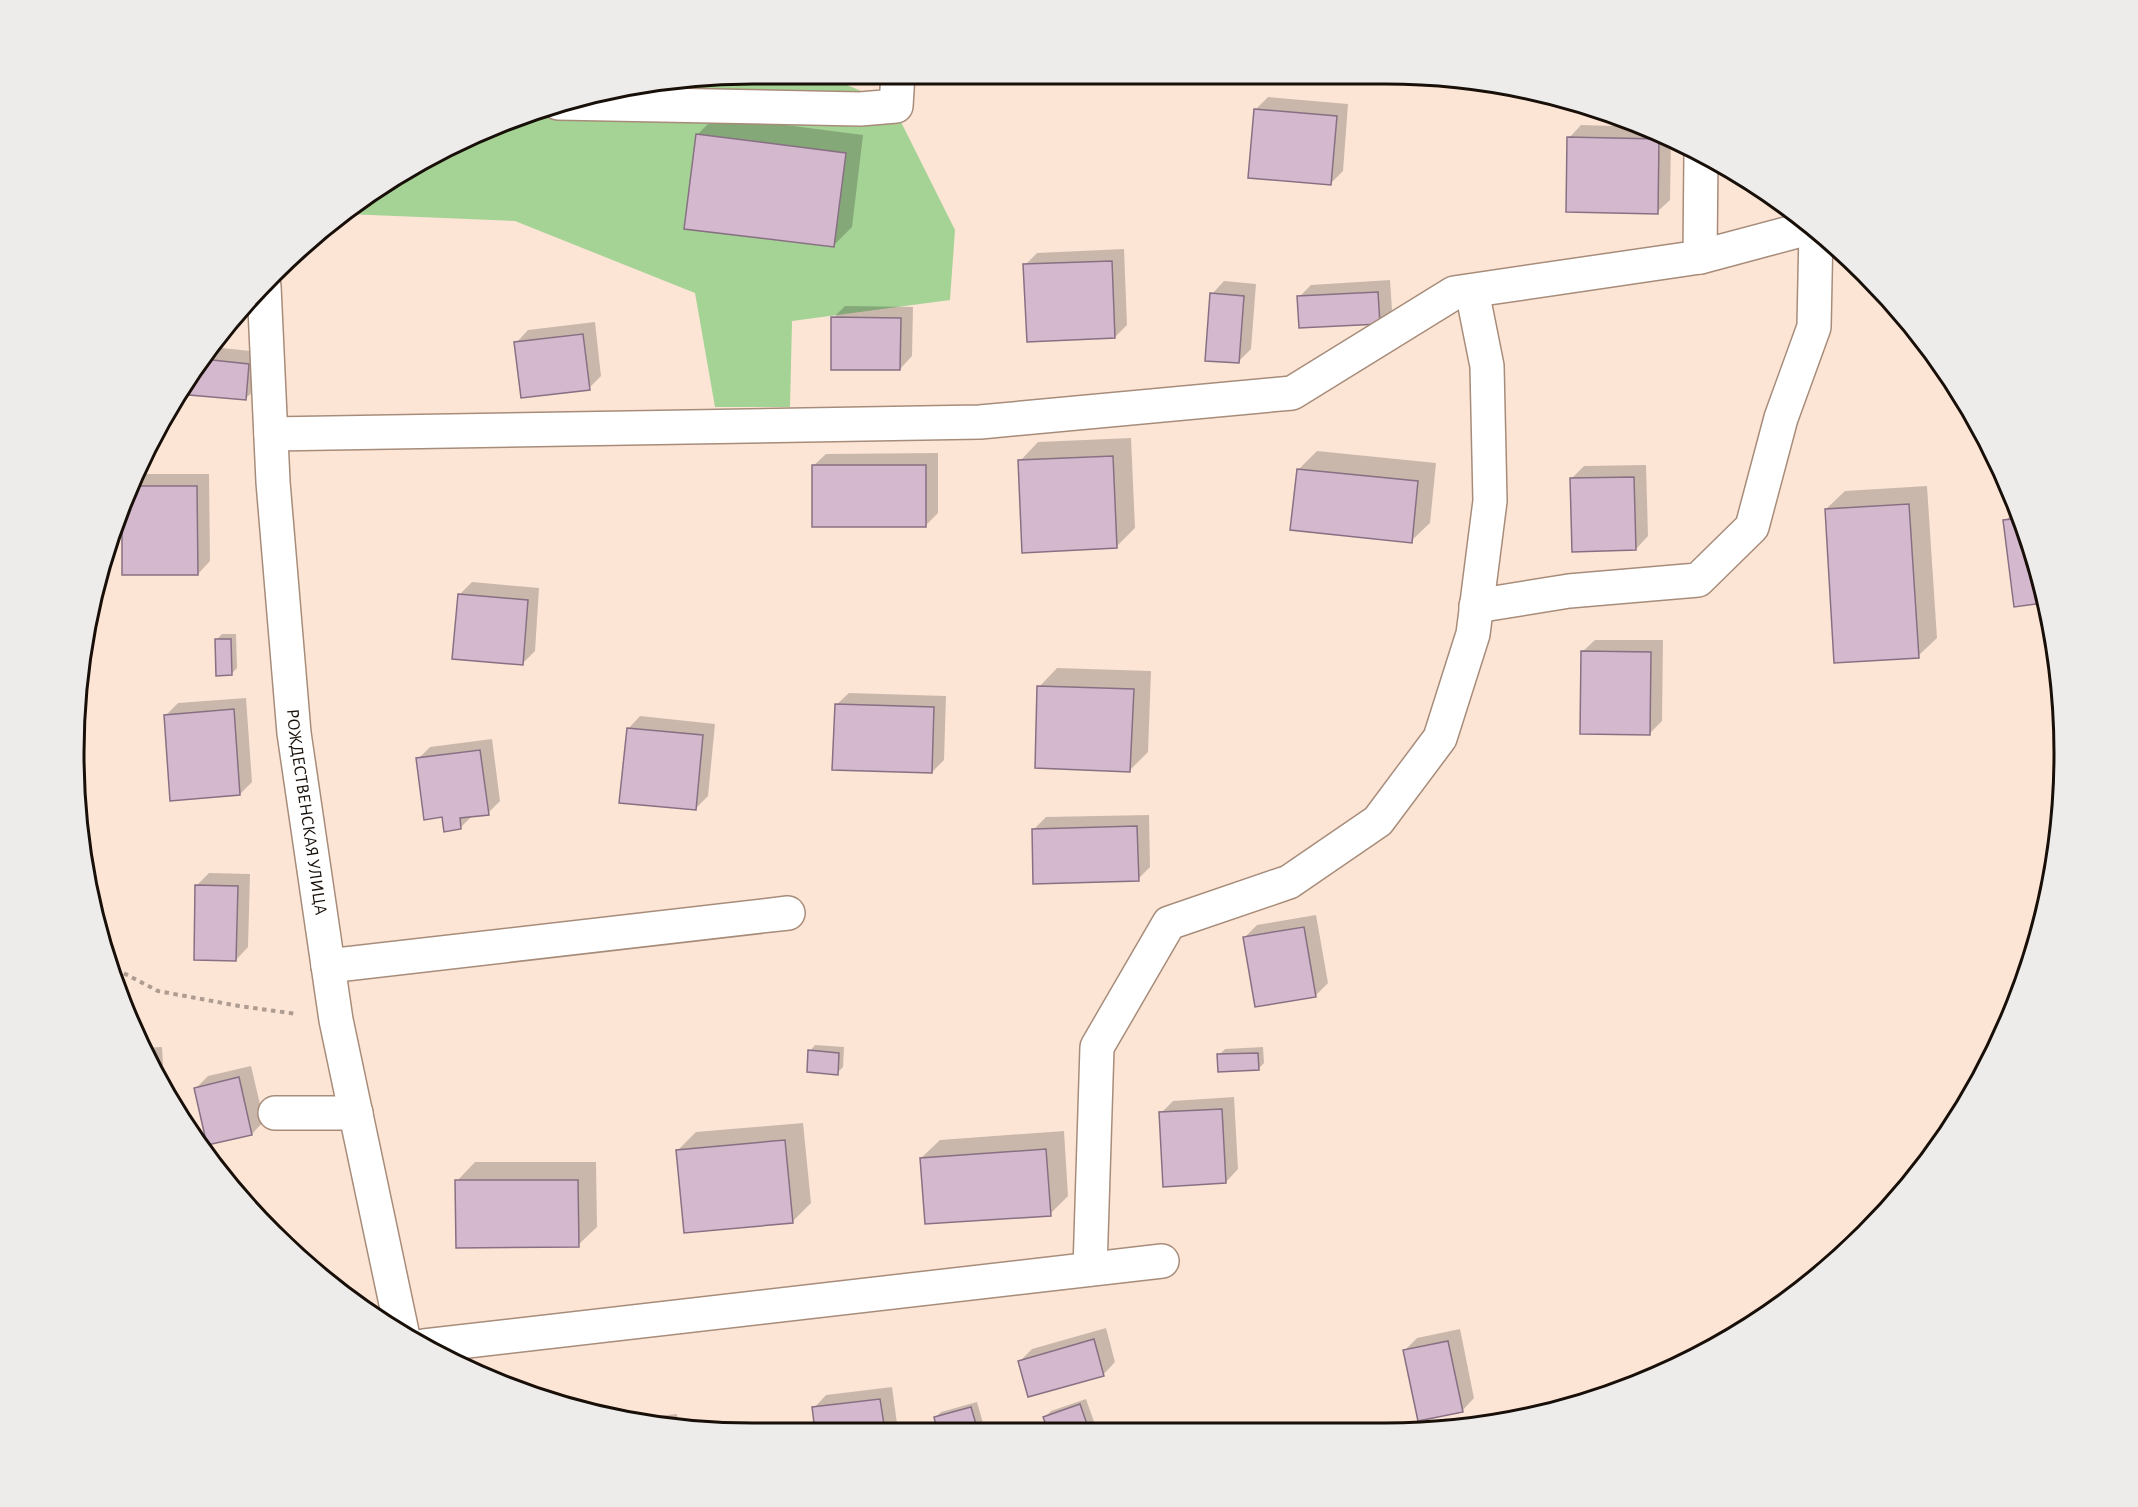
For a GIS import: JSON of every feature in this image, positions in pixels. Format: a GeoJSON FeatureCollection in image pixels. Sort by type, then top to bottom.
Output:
{"type":"FeatureCollection","features":[{"type":"Feature","properties":{"kind":"street"},"geometry":{"type":"LineString","coordinates":[[594,104],[860,109],[896,106],[897,84]]}},
{"type":"Feature","properties":{"kind":"street"},"geometry":{"type":"LineString","coordinates":[[1700,257],[1701,164]]}},
{"type":"Feature","properties":{"kind":"street"},"geometry":{"type":"LineString","coordinates":[[271,434],[980,422],[1292,393],[1455,293],[1700,257],[1801,229]]}},
{"type":"Feature","properties":{"kind":"street"},"geometry":{"type":"LineString","coordinates":[[1476,606],[1569,591],[1698,580],[1752,527],[1781,418],[1814,327],[1816,242]]}},
{"type":"Feature","properties":{"kind":"street"},"geometry":{"type":"LineString","coordinates":[[1090,1269],[1097,1047],[1169,923],[1289,882],[1378,821],[1440,738],[1473,634],[1490,501],[1487,366],[1472,291]]}},
{"type":"Feature","properties":{"kind":"street","name":"РОЖДЕСТВЕНСКАЯ УЛИЦА"},"geometry":{"type":"LineString","coordinates":[[264,297],[273,482],[294,733],[336,1020],[400,1321]]}},
{"type":"Feature","properties":{"kind":"street"},"geometry":{"type":"LineString","coordinates":[[328,966],[788,914]]}},
{"type":"Feature","properties":{"kind":"street"},"geometry":{"type":"LineString","coordinates":[[275,1113],[356,1113]]}},
{"type":"Feature","properties":{"kind":"street"},"geometry":{"type":"LineString","coordinates":[[439,1344],[1162,1261]]}},
{"type":"Feature","properties":{"kind":"path"},"geometry":{"type":"LineString","coordinates":[[121,972],[158,991],[336,1020]]}},
{"type":"Feature","properties":{"kind":"green space"},"geometry":{"type":"Polygon","coordinates":[[[710,85],[847,85],[892,104],[955,230],[950,300],[792,321],[790,407],[715,407],[695,293],[515,221],[357,214],[419,174],[457,153],[497,135],[580,107],[623,97],[710,85]]]}},
{"type":"Feature","properties":{"kind":"building"},"geometry":{"type":"Polygon","coordinates":[[[1254,109],[1337,116],[1331,185],[1248,178],[1254,109]]]}},
{"type":"Feature","properties":{"kind":"building"},"geometry":{"type":"Polygon","coordinates":[[[696,134],[846,153],[834,247],[684,229],[696,134]]]}},
{"type":"Feature","properties":{"kind":"building"},"geometry":{"type":"Polygon","coordinates":[[[1567,137],[1649,139],[1659,143],[1658,214],[1566,212],[1567,137]]]}},
{"type":"Feature","properties":{"kind":"building"},"geometry":{"type":"Polygon","coordinates":[[[1112,261],[1115,338],[1027,342],[1023,264],[1112,261]]]}},
{"type":"Feature","properties":{"kind":"building"},"geometry":{"type":"Polygon","coordinates":[[[1378,292],[1380,324],[1299,328],[1297,296],[1378,292]]]}},
{"type":"Feature","properties":{"kind":"building"},"geometry":{"type":"Polygon","coordinates":[[[1210,293],[1244,296],[1239,363],[1205,361],[1210,293]]]}},
{"type":"Feature","properties":{"kind":"building"},"geometry":{"type":"Polygon","coordinates":[[[831,317],[901,318],[900,370],[831,370],[831,317]]]}},
{"type":"Feature","properties":{"kind":"building"},"geometry":{"type":"Polygon","coordinates":[[[583,334],[590,390],[521,398],[514,342],[583,334]]]}},
{"type":"Feature","properties":{"kind":"building"},"geometry":{"type":"Polygon","coordinates":[[[212,360],[249,364],[246,400],[189,395],[212,360]]]}},
{"type":"Feature","properties":{"kind":"building"},"geometry":{"type":"Polygon","coordinates":[[[1113,456],[1117,548],[1022,553],[1018,460],[1113,456]]]}},
{"type":"Feature","properties":{"kind":"building"},"geometry":{"type":"Polygon","coordinates":[[[812,465],[926,465],[926,527],[812,527],[812,465]]]}},
{"type":"Feature","properties":{"kind":"building"},"geometry":{"type":"Polygon","coordinates":[[[1297,469],[1418,481],[1412,543],[1290,530],[1297,469]]]}},
{"type":"Feature","properties":{"kind":"building"},"geometry":{"type":"Polygon","coordinates":[[[1634,477],[1636,550],[1572,552],[1570,478],[1634,477]]]}},
{"type":"Feature","properties":{"kind":"building"},"geometry":{"type":"Polygon","coordinates":[[[140,486],[197,486],[198,575],[122,575],[122,533],[140,486]]]}},
{"type":"Feature","properties":{"kind":"building"},"geometry":{"type":"Polygon","coordinates":[[[1909,504],[1919,658],[1834,663],[1825,509],[1909,504]]]}},
{"type":"Feature","properties":{"kind":"building"},"geometry":{"type":"Polygon","coordinates":[[[2011,519],[2037,604],[2014,607],[2003,520],[2011,519]]]}},
{"type":"Feature","properties":{"kind":"building"},"geometry":{"type":"Polygon","coordinates":[[[458,594],[528,600],[523,665],[452,659],[458,594]]]}},
{"type":"Feature","properties":{"kind":"building"},"geometry":{"type":"Polygon","coordinates":[[[215,639],[231,639],[232,675],[216,676],[215,639]]]}},
{"type":"Feature","properties":{"kind":"building"},"geometry":{"type":"Polygon","coordinates":[[[1581,651],[1651,652],[1650,735],[1580,734],[1581,651]]]}},
{"type":"Feature","properties":{"kind":"building"},"geometry":{"type":"Polygon","coordinates":[[[1037,686],[1134,689],[1130,772],[1035,768],[1037,686]]]}},
{"type":"Feature","properties":{"kind":"building"},"geometry":{"type":"Polygon","coordinates":[[[835,704],[934,707],[932,773],[832,770],[835,704]]]}},
{"type":"Feature","properties":{"kind":"building"},"geometry":{"type":"Polygon","coordinates":[[[234,709],[240,795],[170,801],[164,715],[234,709]]]}},
{"type":"Feature","properties":{"kind":"building"},"geometry":{"type":"Polygon","coordinates":[[[627,728],[703,735],[696,810],[619,803],[627,728]]]}},
{"type":"Feature","properties":{"kind":"building"},"geometry":{"type":"Polygon","coordinates":[[[480,750],[489,815],[460,818],[461,829],[444,832],[442,817],[424,820],[416,758],[480,750]]]}},
{"type":"Feature","properties":{"kind":"building"},"geometry":{"type":"Polygon","coordinates":[[[1137,826],[1139,881],[1033,884],[1032,829],[1137,826]]]}},
{"type":"Feature","properties":{"kind":"building"},"geometry":{"type":"Polygon","coordinates":[[[195,885],[238,886],[236,961],[194,960],[195,885]]]}},
{"type":"Feature","properties":{"kind":"building"},"geometry":{"type":"Polygon","coordinates":[[[1304,927],[1316,997],[1255,1007],[1243,937],[1304,927]]]}},
{"type":"Feature","properties":{"kind":"building"},"geometry":{"type":"Polygon","coordinates":[[[808,1050],[839,1053],[838,1075],[807,1072],[808,1050]]]}},
{"type":"Feature","properties":{"kind":"building"},"geometry":{"type":"Polygon","coordinates":[[[1258,1053],[1259,1070],[1218,1072],[1217,1054],[1258,1053]]]}},
{"type":"Feature","properties":{"kind":"building"},"geometry":{"type":"Polygon","coordinates":[[[239,1077],[252,1135],[210,1144],[205,1137],[194,1088],[239,1077]]]}},
{"type":"Feature","properties":{"kind":"building"},"geometry":{"type":"Polygon","coordinates":[[[1222,1109],[1226,1183],[1163,1187],[1159,1112],[1222,1109]]]}},
{"type":"Feature","properties":{"kind":"building"},"geometry":{"type":"Polygon","coordinates":[[[785,1140],[793,1223],[684,1233],[676,1150],[785,1140]]]}},
{"type":"Feature","properties":{"kind":"building"},"geometry":{"type":"Polygon","coordinates":[[[1046,1149],[1051,1216],[925,1224],[920,1158],[1046,1149]]]}},
{"type":"Feature","properties":{"kind":"building"},"geometry":{"type":"Polygon","coordinates":[[[455,1180],[578,1180],[579,1247],[456,1248],[455,1180]]]}},
{"type":"Feature","properties":{"kind":"building"},"geometry":{"type":"Polygon","coordinates":[[[1094,1339],[1104,1376],[1028,1397],[1018,1361],[1094,1339]]]}},
{"type":"Feature","properties":{"kind":"building"},"geometry":{"type":"Polygon","coordinates":[[[1448,1341],[1463,1412],[1418,1421],[1403,1350],[1448,1341]]]}},
{"type":"Feature","properties":{"kind":"building"},"geometry":{"type":"Polygon","coordinates":[[[880,1399],[884,1423],[814,1423],[812,1407],[880,1399]]]}},
{"type":"Feature","properties":{"kind":"building"},"geometry":{"type":"Polygon","coordinates":[[[1080,1404],[1087,1423],[1045,1423],[1043,1417],[1080,1404]]]}},
{"type":"Feature","properties":{"kind":"building"},"geometry":{"type":"Polygon","coordinates":[[[971,1407],[976,1423],[935,1423],[934,1417],[971,1407]]]}}]}
